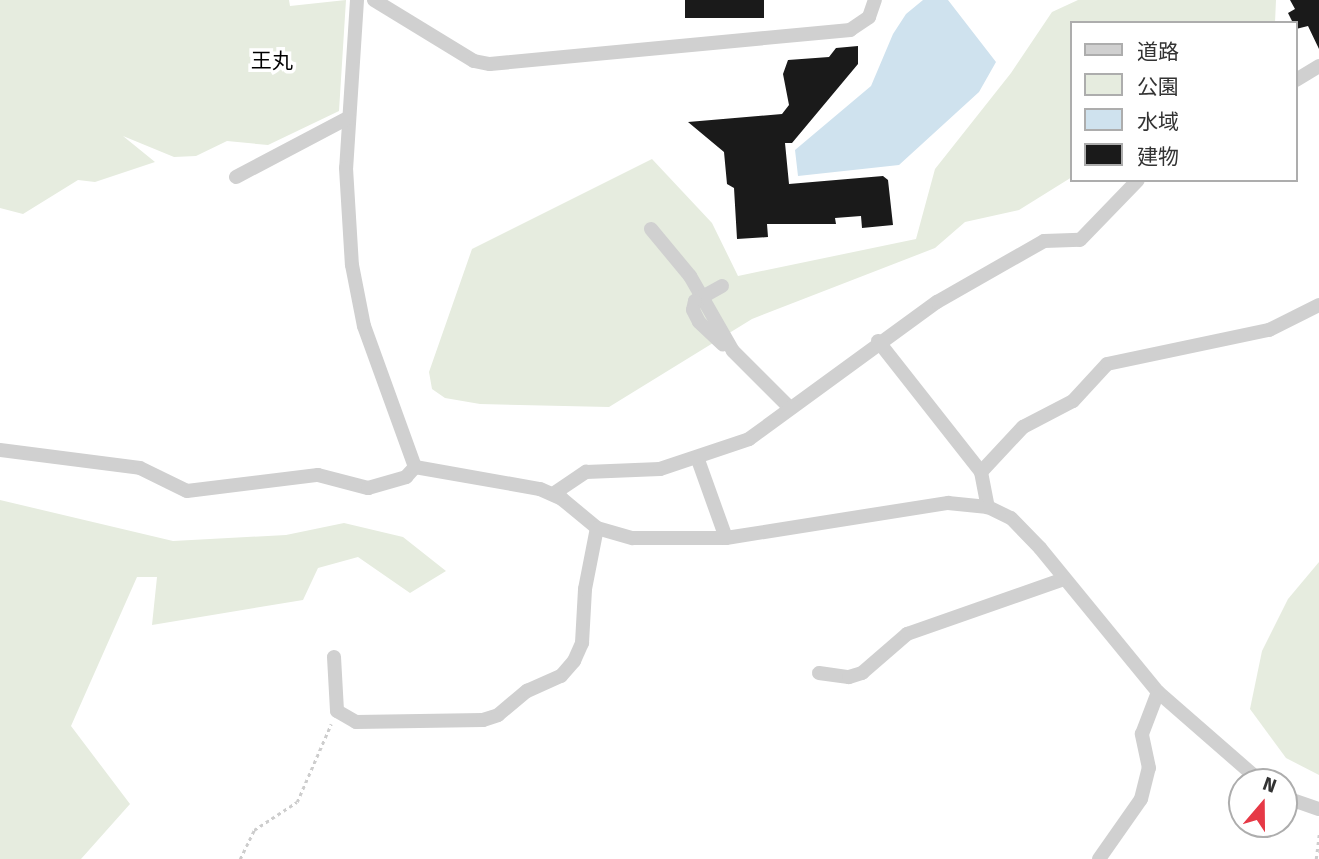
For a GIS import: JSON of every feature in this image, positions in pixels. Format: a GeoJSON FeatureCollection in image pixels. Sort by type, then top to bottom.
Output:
{"type":"FeatureCollection","features":[{"type":"Feature","properties":{"kind":"street"},"geometry":{"type":"LineString","coordinates":[[357,0],[348,118],[354,277],[364,326],[415,467]]}},
{"type":"Feature","properties":{"kind":"street"},"geometry":{"type":"LineString","coordinates":[[373,0],[474,61],[489,64],[841,32],[860,26],[875,0]]}},
{"type":"Feature","properties":{"kind":"street"},"geometry":{"type":"LineString","coordinates":[[1298,79],[1319,66]]}},
{"type":"Feature","properties":{"kind":"street"},"geometry":{"type":"LineString","coordinates":[[236,177],[348,118]]}},
{"type":"Feature","properties":{"kind":"street"},"geometry":{"type":"LineString","coordinates":[[553,494],[586,471],[660,469],[749,439],[878,341],[937,302],[1044,241],[1080,240],[1136,182]]}},
{"type":"Feature","properties":{"kind":"street"},"geometry":{"type":"LineString","coordinates":[[651,229],[690,276],[701,298]]}},
{"type":"Feature","properties":{"kind":"street"},"geometry":{"type":"LineString","coordinates":[[722,286],[695,301],[694,316],[790,408]]}},
{"type":"Feature","properties":{"kind":"street"},"geometry":{"type":"LineString","coordinates":[[981,472],[1023,427],[1073,401],[1107,363],[1269,330],[1319,305]]}},
{"type":"Feature","properties":{"kind":"street"},"geometry":{"type":"LineString","coordinates":[[878,341],[981,472],[988,507]]}},
{"type":"Feature","properties":{"kind":"street"},"geometry":{"type":"LineString","coordinates":[[0,450],[140,468],[187,491],[318,475],[368,488],[406,477],[415,467]]}},
{"type":"Feature","properties":{"kind":"street"},"geometry":{"type":"LineString","coordinates":[[697,457],[726,538]]}},
{"type":"Feature","properties":{"kind":"street"},"geometry":{"type":"LineString","coordinates":[[415,467],[553,494],[597,528],[634,538],[726,538],[948,503],[988,507],[1011,518],[1158,692],[1245,768]]}},
{"type":"Feature","properties":{"kind":"street"},"geometry":{"type":"LineString","coordinates":[[312,490],[318,475]]}},
{"type":"Feature","properties":{"kind":"street"},"geometry":{"type":"LineString","coordinates":[[334,657],[337,711],[356,722],[483,720],[527,691],[561,676],[582,643],[585,589],[597,528]]}},
{"type":"Feature","properties":{"kind":"street"},"geometry":{"type":"LineString","coordinates":[[819,673],[849,677],[862,673],[907,634],[1064,579]]}},
{"type":"Feature","properties":{"kind":"street"},"geometry":{"type":"LineString","coordinates":[[1099,859],[1141,799],[1149,768],[1142,734],[1158,692]]}},
{"type":"Feature","properties":{"kind":"street"},"geometry":{"type":"LineString","coordinates":[[1298,802],[1319,809]]}},
{"type":"Feature","properties":{"kind":"path"},"geometry":{"type":"LineString","coordinates":[[240,859],[254,830],[297,802],[337,711]]}},
{"type":"Feature","properties":{"kind":"path"},"geometry":{"type":"LineString","coordinates":[[1316,859],[1319,834]]}},
{"type":"Feature","properties":{"kind":"green space"},"geometry":{"type":"Polygon","coordinates":[[[0,0],[289,0],[290,6],[346,0],[339,111],[268,145],[227,141],[196,156],[174,157],[123,136],[155,162],[95,182],[78,180],[23,214],[0,208],[0,0]]]}},
{"type":"Feature","properties":{"kind":"green space"},"geometry":{"type":"Polygon","coordinates":[[[1078,0],[1276,0],[1275,21],[1070,21],[1070,178],[1019,210],[965,222],[935,248],[752,319],[609,407],[480,404],[445,398],[432,389],[429,372],[472,249],[652,159],[712,223],[738,276],[916,239],[935,169],[1011,73],[1052,12],[1078,0]]]}},
{"type":"Feature","properties":{"kind":"green space"},"geometry":{"type":"Polygon","coordinates":[[[0,500],[173,541],[286,535],[344,523],[403,537],[446,571],[410,593],[358,557],[318,568],[303,600],[152,625],[157,577],[137,577],[71,726],[130,804],[81,859],[0,859],[0,500]]]}},
{"type":"Feature","properties":{"kind":"green space"},"geometry":{"type":"Polygon","coordinates":[[[1319,562],[1319,775],[1286,758],[1250,709],[1262,651],[1288,599],[1319,562]]]}},
{"type":"Feature","properties":{"kind":"water"},"geometry":{"type":"Polygon","coordinates":[[[923,0],[948,0],[996,62],[979,92],[899,165],[798,176],[795,150],[871,86],[893,34],[906,14],[923,0]]]}},
{"type":"Feature","properties":{"kind":"building"},"geometry":{"type":"Polygon","coordinates":[[[685,0],[764,0],[764,18],[685,18],[685,0]]]}},
{"type":"Feature","properties":{"kind":"building"},"geometry":{"type":"Polygon","coordinates":[[[1290,0],[1319,0],[1319,49],[1308,26],[1298,28],[1298,21],[1292,21],[1288,13],[1295,9],[1290,0]]]}},
{"type":"Feature","properties":{"kind":"building"},"geometry":{"type":"Polygon","coordinates":[[[858,46],[858,64],[792,143],[785,143],[789,184],[883,176],[888,180],[893,225],[862,228],[861,216],[835,218],[836,224],[767,224],[768,237],[737,239],[734,188],[727,184],[724,152],[688,122],[782,114],[789,105],[783,74],[788,60],[829,57],[836,48],[858,46]]]}},
{"type":"Feature","properties":{"kind":"district","name":"王丸"},"geometry":{"type":"Point","coordinates":[272,61]}}]}
